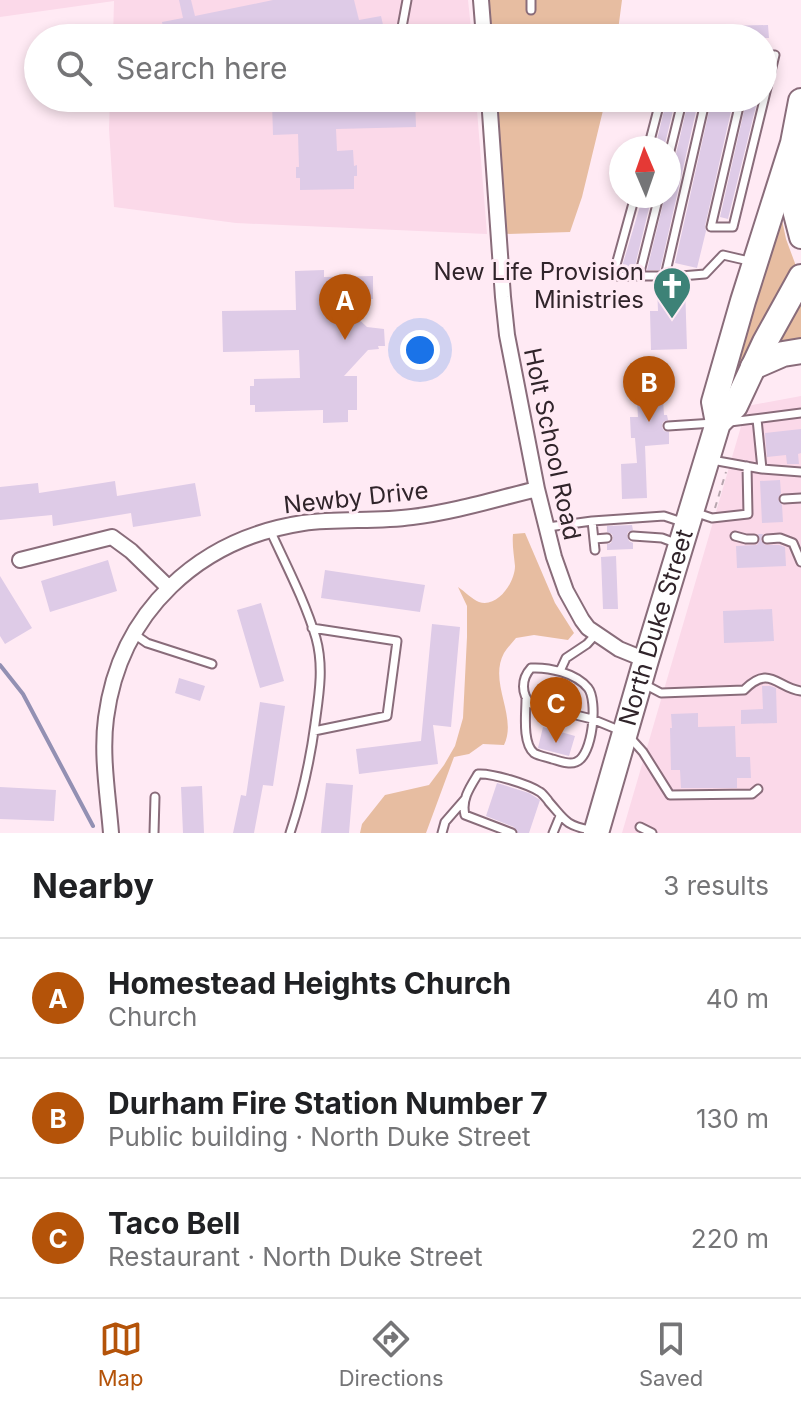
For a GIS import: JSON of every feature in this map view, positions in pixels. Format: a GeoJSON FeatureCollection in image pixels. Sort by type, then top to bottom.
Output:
{"type":"FeatureCollection","features":[{"type":"Feature","properties":{"kind":"highway","name":"North Duke Street"},"geometry":{"type":"LineString","coordinates":[[596,832],[643,671],[718,461],[718,423],[714,402],[793,143],[801,101]]}},
{"type":"Feature","properties":{"kind":"highway","name":"North Duke Street"},"geometry":{"type":"LineString","coordinates":[[718,423],[735,406],[801,277]]}},
{"type":"Feature","properties":{"kind":"highway"},"geometry":{"type":"LineString","coordinates":[[753,367],[783,354],[801,351]]}},
{"type":"Feature","properties":{"kind":"main road"},"geometry":{"type":"LineString","coordinates":[[793,143],[794,210],[801,237]]}},
{"type":"Feature","properties":{"kind":"street"},"geometry":{"type":"LineString","coordinates":[[481,0],[483,24]]}},
{"type":"Feature","properties":{"kind":"street","name":"Holt School Road"},"geometry":{"type":"LineString","coordinates":[[490,112],[506,322],[537,489],[554,557],[566,591],[582,620],[643,671]]}},
{"type":"Feature","properties":{"kind":"street","name":"Newby Drive"},"geometry":{"type":"LineString","coordinates":[[111,833],[105,751],[110,692],[144,617],[183,574],[232,543],[270,530],[306,523],[416,517],[537,489]]}},
{"type":"Feature","properties":{"kind":"street"},"geometry":{"type":"LineString","coordinates":[[20,560],[112,537],[169,588]]}},
{"type":"Feature","properties":{"kind":"lane"},"geometry":{"type":"LineString","coordinates":[[403,24],[407,0]]}},
{"type":"Feature","properties":{"kind":"lane"},"geometry":{"type":"LineString","coordinates":[[531,0],[531,10]]}},
{"type":"Feature","properties":{"kind":"lane"},"geometry":{"type":"LineString","coordinates":[[651,136],[657,112]]}},
{"type":"Feature","properties":{"kind":"lane"},"geometry":{"type":"LineString","coordinates":[[674,136],[680,112]]}},
{"type":"Feature","properties":{"kind":"lane"},"geometry":{"type":"LineString","coordinates":[[665,276],[703,112]]}},
{"type":"Feature","properties":{"kind":"lane"},"geometry":{"type":"LineString","coordinates":[[738,112],[711,227],[733,227],[761,112]]}},
{"type":"Feature","properties":{"kind":"lane"},"geometry":{"type":"LineString","coordinates":[[632,208],[614,272],[617,276],[705,274],[723,255],[755,262]]}},
{"type":"Feature","properties":{"kind":"lane"},"geometry":{"type":"LineString","coordinates":[[639,276],[656,208]]}},
{"type":"Feature","properties":{"kind":"lane"},"geometry":{"type":"LineString","coordinates":[[668,426],[801,413]]}},
{"type":"Feature","properties":{"kind":"lane"},"geometry":{"type":"LineString","coordinates":[[757,419],[762,469]]}},
{"type":"Feature","properties":{"kind":"lane"},"geometry":{"type":"LineString","coordinates":[[718,461],[801,472]]}},
{"type":"Feature","properties":{"kind":"lane"},"geometry":{"type":"LineString","coordinates":[[633,536],[662,538],[693,524],[748,514],[747,466]]}},
{"type":"Feature","properties":{"kind":"lane"},"geometry":{"type":"LineString","coordinates":[[784,499],[801,498]]}},
{"type":"Feature","properties":{"kind":"lane"},"geometry":{"type":"LineString","coordinates":[[546,527],[664,516],[693,524]]}},
{"type":"Feature","properties":{"kind":"lane"},"geometry":{"type":"LineString","coordinates":[[592,521],[595,550]]}},
{"type":"Feature","properties":{"kind":"lane"},"geometry":{"type":"LineString","coordinates":[[270,530],[317,640],[322,680],[304,783],[290,833]]}},
{"type":"Feature","properties":{"kind":"lane"},"geometry":{"type":"LineString","coordinates":[[735,536],[754,539]]}},
{"type":"Feature","properties":{"kind":"lane"},"geometry":{"type":"LineString","coordinates":[[594,539],[607,538]]}},
{"type":"Feature","properties":{"kind":"lane"},"geometry":{"type":"LineString","coordinates":[[767,539],[780,538],[793,543],[801,562]]}},
{"type":"Feature","properties":{"kind":"lane"},"geometry":{"type":"LineString","coordinates":[[312,628],[397,641],[387,716],[314,731]]}},
{"type":"Feature","properties":{"kind":"lane"},"geometry":{"type":"LineString","coordinates":[[134,634],[147,643],[212,664]]}},
{"type":"Feature","properties":{"kind":"lane"},"geometry":{"type":"LineString","coordinates":[[560,671],[566,658],[596,634]]}},
{"type":"Feature","properties":{"kind":"lane"},"geometry":{"type":"LineString","coordinates":[[531,668],[560,671],[589,689],[593,698],[589,748],[583,758],[576,762],[568,763],[539,755],[532,751],[529,744],[523,689],[525,675],[531,668]]}},
{"type":"Feature","properties":{"kind":"lane"},"geometry":{"type":"LineString","coordinates":[[643,671],[661,693],[744,690],[752,682],[762,679],[775,679],[790,690],[801,691]]}},
{"type":"Feature","properties":{"kind":"lane"},"geometry":{"type":"LineString","coordinates":[[526,699],[531,704],[592,719],[626,733],[643,752],[670,795],[752,794],[758,789]]}},
{"type":"Feature","properties":{"kind":"lane"},"geometry":{"type":"LineString","coordinates":[[442,833],[445,822],[465,799],[478,774],[483,773],[508,779],[541,793],[563,820],[596,832]]}},
{"type":"Feature","properties":{"kind":"lane"},"geometry":{"type":"LineString","coordinates":[[154,833],[155,797]]}},
{"type":"Feature","properties":{"kind":"lane"},"geometry":{"type":"LineString","coordinates":[[465,799],[465,815],[512,833]]}},
{"type":"Feature","properties":{"kind":"lane"},"geometry":{"type":"LineString","coordinates":[[553,833],[560,816]]}},
{"type":"Feature","properties":{"kind":"lane"},"geometry":{"type":"LineString","coordinates":[[640,827],[652,833]]}},
{"type":"Feature","properties":{"kind":"path"},"geometry":{"type":"LineString","coordinates":[[693,524],[718,461]]}},
{"type":"Feature","properties":{"kind":"shaded area"},"geometry":{"type":"Polygon","coordinates":[[[0,0],[468,0],[471,24],[113,24],[114,1],[0,17],[0,0]]]}},
{"type":"Feature","properties":{"kind":"shaded area"},"geometry":{"type":"Polygon","coordinates":[[[484,0],[622,0],[619,24],[486,24],[484,0]]]}},
{"type":"Feature","properties":{"kind":"shaded area"},"geometry":{"type":"Polygon","coordinates":[[[110,112],[477,112],[487,234],[236,223],[114,207],[110,112]]]}},
{"type":"Feature","properties":{"kind":"shaded area"},"geometry":{"type":"Polygon","coordinates":[[[493,112],[603,112],[582,197],[570,232],[504,234],[493,112]]]}},
{"type":"Feature","properties":{"kind":"shaded area"},"geometry":{"type":"Polygon","coordinates":[[[781,215],[796,266],[734,386],[728,383],[781,215]]]}},
{"type":"Feature","properties":{"kind":"shaded area"},"geometry":{"type":"Polygon","coordinates":[[[801,297],[801,344],[776,346],[801,297]]]}},
{"type":"Feature","properties":{"kind":"shaded area"},"geometry":{"type":"Polygon","coordinates":[[[801,396],[801,833],[622,833],[747,406],[801,396]]]}},
{"type":"Feature","properties":{"kind":"shaded area"},"geometry":{"type":"Polygon","coordinates":[[[525,533],[555,603],[574,633],[568,640],[534,635],[516,638],[504,653],[499,676],[508,723],[504,745],[483,744],[469,754],[454,757],[426,833],[360,833],[362,824],[385,795],[429,785],[455,746],[463,718],[467,637],[467,606],[458,587],[479,602],[486,603],[499,597],[509,586],[514,572],[513,534],[525,533]]]}},
{"type":"Feature","properties":{"kind":"building"},"geometry":{"type":"Polygon","coordinates":[[[179,0],[191,0],[195,16],[273,0],[354,0],[359,20],[381,16],[383,24],[162,24],[183,18],[179,0]]]}},
{"type":"Feature","properties":{"kind":"building"},"geometry":{"type":"Polygon","coordinates":[[[272,112],[415,112],[416,127],[336,129],[337,151],[353,150],[354,166],[357,165],[354,189],[300,190],[300,178],[296,178],[296,167],[299,167],[298,134],[273,135],[272,112]]]}},
{"type":"Feature","properties":{"kind":"building"},"geometry":{"type":"Polygon","coordinates":[[[664,112],[673,112],[667,136],[658,136],[664,112]]]}},
{"type":"Feature","properties":{"kind":"building"},"geometry":{"type":"Polygon","coordinates":[[[686,112],[696,112],[681,177],[680,136],[686,112]]]}},
{"type":"Feature","properties":{"kind":"building"},"geometry":{"type":"Polygon","coordinates":[[[709,112],[731,112],[697,268],[675,263],[709,112]]]}},
{"type":"Feature","properties":{"kind":"building"},"geometry":{"type":"Polygon","coordinates":[[[744,112],[755,112],[728,219],[720,217],[744,112]]]}},
{"type":"Feature","properties":{"kind":"building"},"geometry":{"type":"Polygon","coordinates":[[[639,208],[649,208],[634,270],[621,270],[639,208]]]}},
{"type":"Feature","properties":{"kind":"building"},"geometry":{"type":"Polygon","coordinates":[[[662,208],[674,208],[660,270],[647,270],[662,208]]]}},
{"type":"Feature","properties":{"kind":"building"},"geometry":{"type":"Polygon","coordinates":[[[324,270],[324,277],[373,276],[373,299],[338,300],[367,327],[384,329],[385,346],[368,350],[344,376],[357,376],[357,410],[348,410],[348,422],[323,423],[323,410],[255,412],[255,405],[250,405],[250,386],[254,386],[254,379],[300,378],[299,350],[223,352],[222,311],[296,310],[295,271],[324,270]]]}},
{"type":"Feature","properties":{"kind":"building"},"geometry":{"type":"Polygon","coordinates":[[[685,285],[687,349],[651,350],[650,311],[658,311],[657,286],[685,285]]]}},
{"type":"Feature","properties":{"kind":"building"},"geometry":{"type":"Polygon","coordinates":[[[663,399],[664,415],[668,420],[663,422],[662,427],[669,432],[669,444],[645,446],[647,498],[622,499],[621,464],[637,463],[630,417],[638,417],[637,401],[663,399]]]}},
{"type":"Feature","properties":{"kind":"building"},"geometry":{"type":"Polygon","coordinates":[[[801,429],[799,464],[787,464],[786,455],[767,457],[765,433],[801,429]]]}},
{"type":"Feature","properties":{"kind":"building"},"geometry":{"type":"Polygon","coordinates":[[[780,480],[778,499],[782,505],[783,522],[762,523],[760,481],[780,480]]]}},
{"type":"Feature","properties":{"kind":"building"},"geometry":{"type":"Polygon","coordinates":[[[115,481],[117,496],[195,483],[201,516],[133,527],[131,513],[53,526],[52,515],[0,520],[0,487],[38,483],[39,493],[115,481]]]}},
{"type":"Feature","properties":{"kind":"building"},"geometry":{"type":"Polygon","coordinates":[[[632,525],[633,530],[627,536],[633,543],[633,549],[607,550],[607,544],[613,538],[607,532],[607,526],[632,525]]]}},
{"type":"Feature","properties":{"kind":"building"},"geometry":{"type":"Polygon","coordinates":[[[758,534],[763,534],[761,540],[765,545],[785,547],[786,566],[737,568],[736,546],[757,545],[760,540],[758,534]]]}},
{"type":"Feature","properties":{"kind":"building"},"geometry":{"type":"Polygon","coordinates":[[[616,556],[618,609],[603,609],[601,557],[616,556]]]}},
{"type":"Feature","properties":{"kind":"building"},"geometry":{"type":"Polygon","coordinates":[[[108,560],[117,591],[50,612],[41,581],[108,560]]]}},
{"type":"Feature","properties":{"kind":"building"},"geometry":{"type":"Polygon","coordinates":[[[325,570],[425,585],[420,612],[321,598],[325,570]]]}},
{"type":"Feature","properties":{"kind":"building"},"geometry":{"type":"Polygon","coordinates":[[[0,576],[32,628],[5,644],[0,636],[0,576]]]}},
{"type":"Feature","properties":{"kind":"building"},"geometry":{"type":"Polygon","coordinates":[[[261,603],[284,681],[260,688],[237,610],[261,603]]]}},
{"type":"Feature","properties":{"kind":"building"},"geometry":{"type":"Polygon","coordinates":[[[772,609],[774,641],[724,643],[723,611],[772,609]]]}},
{"type":"Feature","properties":{"kind":"building"},"geometry":{"type":"Polygon","coordinates":[[[432,624],[460,627],[451,727],[433,725],[438,764],[359,774],[356,749],[421,741],[432,624]]]}},
{"type":"Feature","properties":{"kind":"building"},"geometry":{"type":"Polygon","coordinates":[[[179,678],[205,686],[200,701],[175,693],[179,678]]]}},
{"type":"Feature","properties":{"kind":"building"},"geometry":{"type":"Polygon","coordinates":[[[762,686],[776,688],[777,723],[741,724],[741,710],[763,709],[762,686]]]}},
{"type":"Feature","properties":{"kind":"building"},"geometry":{"type":"Polygon","coordinates":[[[260,702],[285,706],[273,786],[263,785],[254,833],[233,833],[241,795],[246,796],[260,702]]]}},
{"type":"Feature","properties":{"kind":"building"},"geometry":{"type":"Polygon","coordinates":[[[698,713],[698,727],[735,726],[736,757],[750,757],[751,778],[737,778],[737,788],[681,788],[680,770],[671,770],[671,714],[698,713]]]}},
{"type":"Feature","properties":{"kind":"building"},"geometry":{"type":"Polygon","coordinates":[[[543,727],[575,736],[569,756],[538,748],[543,727]]]}},
{"type":"Feature","properties":{"kind":"building"},"geometry":{"type":"Polygon","coordinates":[[[326,783],[353,785],[349,833],[321,833],[326,783]]]}},
{"type":"Feature","properties":{"kind":"building"},"geometry":{"type":"Polygon","coordinates":[[[497,783],[529,793],[540,800],[529,833],[518,833],[514,827],[486,816],[497,783]]]}},
{"type":"Feature","properties":{"kind":"building"},"geometry":{"type":"Polygon","coordinates":[[[202,786],[204,833],[183,833],[181,787],[202,786]]]}},
{"type":"Feature","properties":{"kind":"building"},"geometry":{"type":"Polygon","coordinates":[[[0,787],[56,790],[54,821],[0,819],[0,787]]]}},
{"type":"Feature","properties":{"kind":"waterway"},"geometry":{"type":"LineString","coordinates":[[0,665],[23,694],[93,826]]}},
{"type":"Feature","properties":{"kind":"place","name":"New Life Provision Ministries"},"geometry":{"type":"Point","coordinates":[672,320]}},
{"type":"Feature","properties":{"kind":"place","name":"Homestead Heights Church"},"geometry":{"type":"Point","coordinates":[345,340]}},
{"type":"Feature","properties":{"kind":"place","name":"Durham Fire Station Number 7"},"geometry":{"type":"Point","coordinates":[649,422]}},
{"type":"Feature","properties":{"kind":"place","name":"Taco Bell"},"geometry":{"type":"Point","coordinates":[556,743]}}]}
